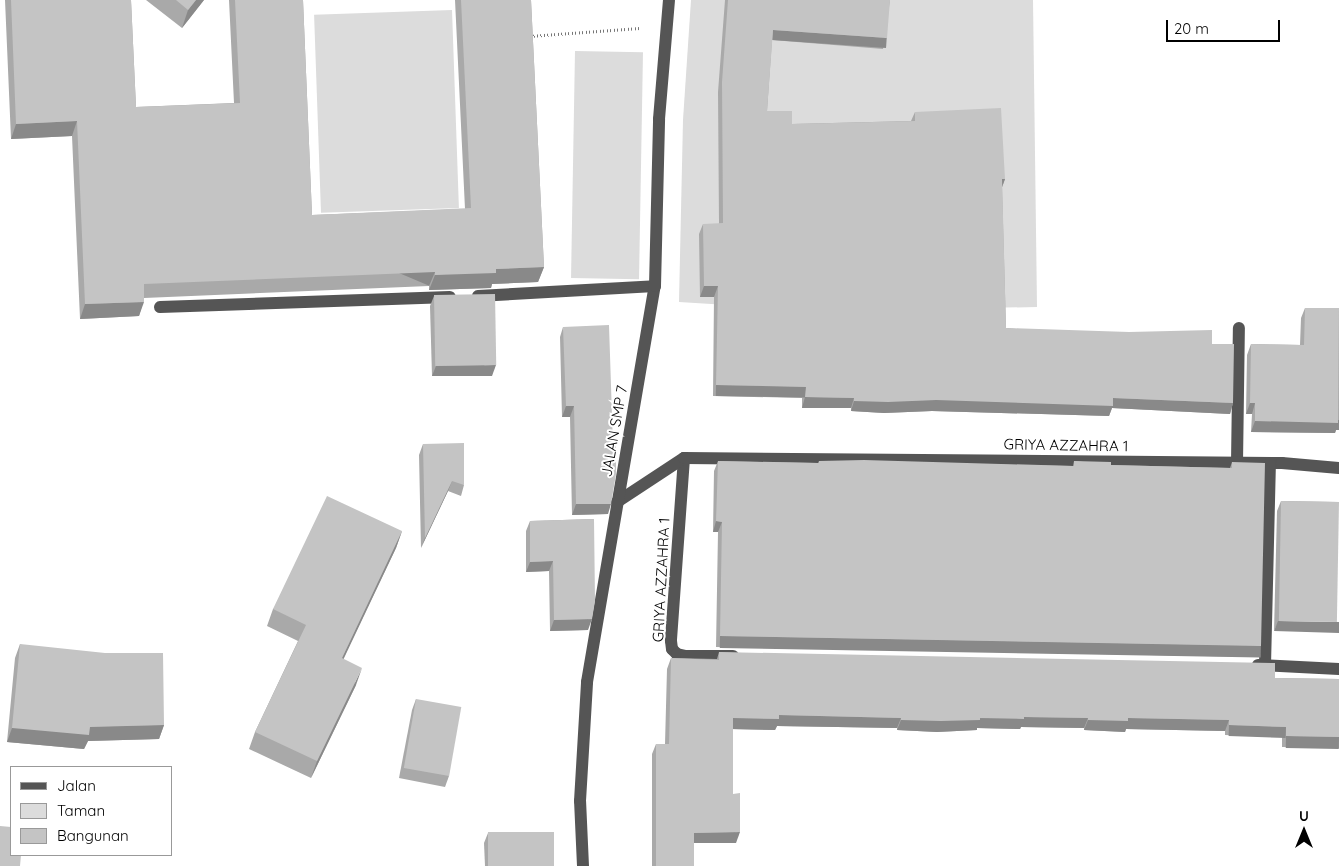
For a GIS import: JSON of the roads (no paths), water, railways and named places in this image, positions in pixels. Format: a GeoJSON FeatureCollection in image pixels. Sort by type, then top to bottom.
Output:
{"type":"FeatureCollection","features":[{"type":"Feature","properties":{"kind":"street","name":"JALAN SMP 7"},"geometry":{"type":"LineString","coordinates":[[583,866],[580,801],[587,682],[655,286],[659,119],[669,0]]}},
{"type":"Feature","properties":{"kind":"street"},"geometry":{"type":"LineString","coordinates":[[160,307],[524,294],[655,286]]}},
{"type":"Feature","properties":{"kind":"street"},"geometry":{"type":"LineString","coordinates":[[1237,463],[1239,328]]}},
{"type":"Feature","properties":{"kind":"street"},"geometry":{"type":"LineString","coordinates":[[617,502],[684,458]]}},
{"type":"Feature","properties":{"kind":"street","name":"GRIYA AZZAHRA 1"},"geometry":{"type":"LineString","coordinates":[[746,657],[686,656],[677,654],[672,649],[684,458],[1237,463],[1339,468]]}},
{"type":"Feature","properties":{"kind":"street"},"geometry":{"type":"LineString","coordinates":[[1265,665],[1270,464]]}},
{"type":"Feature","properties":{"kind":"street"},"geometry":{"type":"LineString","coordinates":[[1245,665],[1339,669]]}}]}
